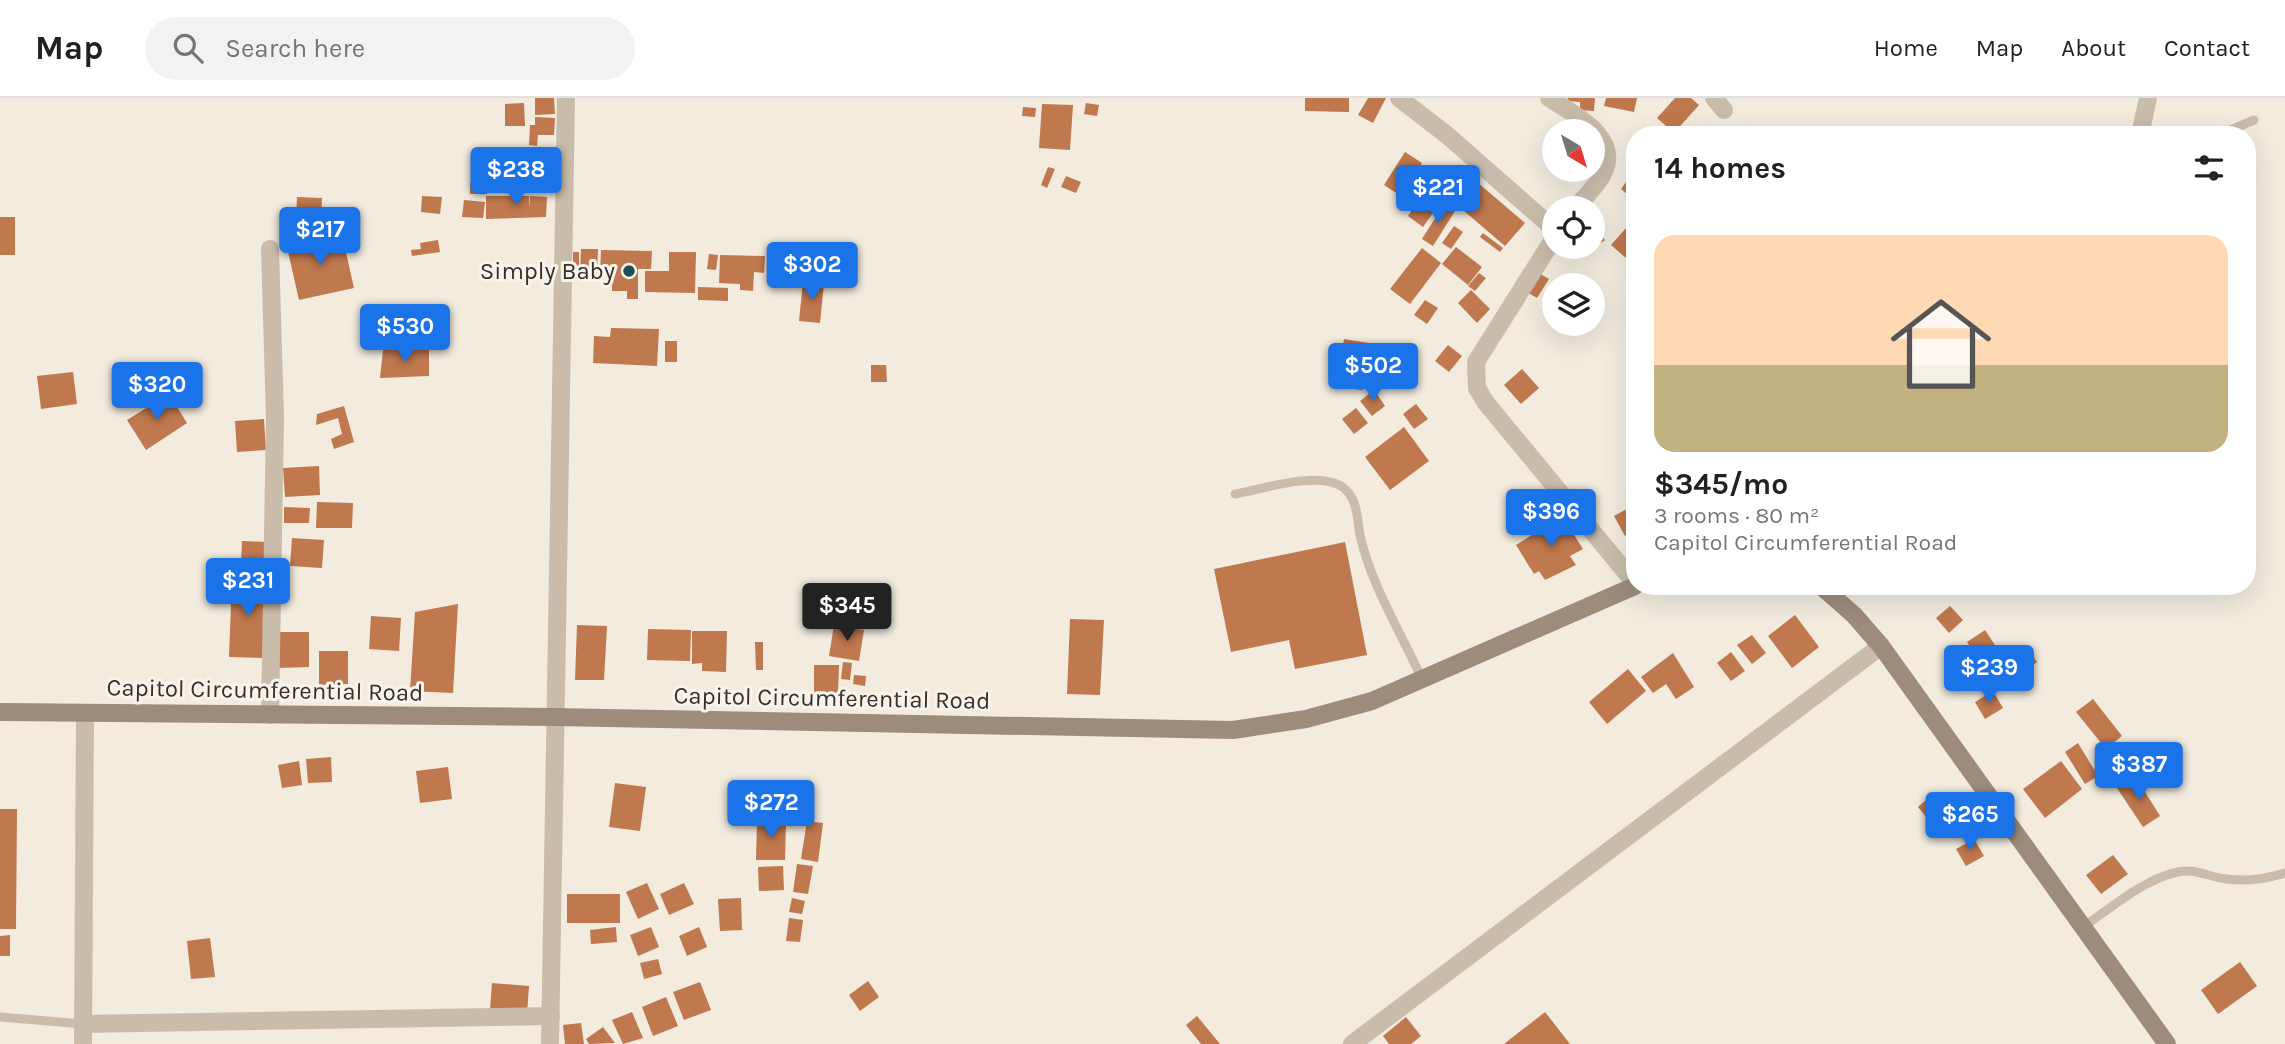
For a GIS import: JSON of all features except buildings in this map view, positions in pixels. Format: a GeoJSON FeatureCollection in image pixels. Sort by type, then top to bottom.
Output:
{"type":"FeatureCollection","features":[{"type":"Feature","properties":{"kind":"main road","name":"Capitol Circumferential Road"},"geometry":{"type":"LineString","coordinates":[[0,712],[555,717],[1233,730],[1306,719],[1372,701],[1626,588]]}},
{"type":"Feature","properties":{"kind":"main road"},"geometry":{"type":"LineString","coordinates":[[1831,595],[1854,615],[1881,646],[2167,1044]]}},
{"type":"Feature","properties":{"kind":"street"},"geometry":{"type":"LineString","coordinates":[[550,1044],[566,98]]}},
{"type":"Feature","properties":{"kind":"street"},"geometry":{"type":"LineString","coordinates":[[1399,98],[1464,149],[1542,218]]}},
{"type":"Feature","properties":{"kind":"street"},"geometry":{"type":"LineString","coordinates":[[1549,98],[1591,127],[1605,143],[1608,159],[1605,171],[1585,196]]}},
{"type":"Feature","properties":{"kind":"street"},"geometry":{"type":"LineString","coordinates":[[2142,126],[2148,98]]}},
{"type":"Feature","properties":{"kind":"street"},"geometry":{"type":"LineString","coordinates":[[270,249],[275,418],[270,715]]}},
{"type":"Feature","properties":{"kind":"street"},"geometry":{"type":"LineString","coordinates":[[1542,258],[1476,362],[1474,374],[1486,403],[1626,573]]}},
{"type":"Feature","properties":{"kind":"street"},"geometry":{"type":"LineString","coordinates":[[1352,1044],[1881,646]]}},
{"type":"Feature","properties":{"kind":"street"},"geometry":{"type":"LineString","coordinates":[[83,1044],[85,713]]}},
{"type":"Feature","properties":{"kind":"street"},"geometry":{"type":"LineString","coordinates":[[83,1024],[551,1016]]}},
{"type":"Feature","properties":{"kind":"lane"},"geometry":{"type":"LineString","coordinates":[[2240,126],[2254,120]]}},
{"type":"Feature","properties":{"kind":"lane"},"geometry":{"type":"LineString","coordinates":[[1235,494],[1308,480],[1332,482],[1343,487],[1357,511],[1360,536],[1372,570],[1422,679]]}},
{"type":"Feature","properties":{"kind":"lane"},"geometry":{"type":"LineString","coordinates":[[2083,927],[2149,884],[2177,872],[2197,871],[2224,879],[2260,880],[2285,873]]}},
{"type":"Feature","properties":{"kind":"lane"},"geometry":{"type":"LineString","coordinates":[[0,1017],[83,1024]]}},
{"type":"Feature","properties":{"kind":"place","name":"Simply Baby"},"geometry":{"type":"Point","coordinates":[629,271]}}]}
